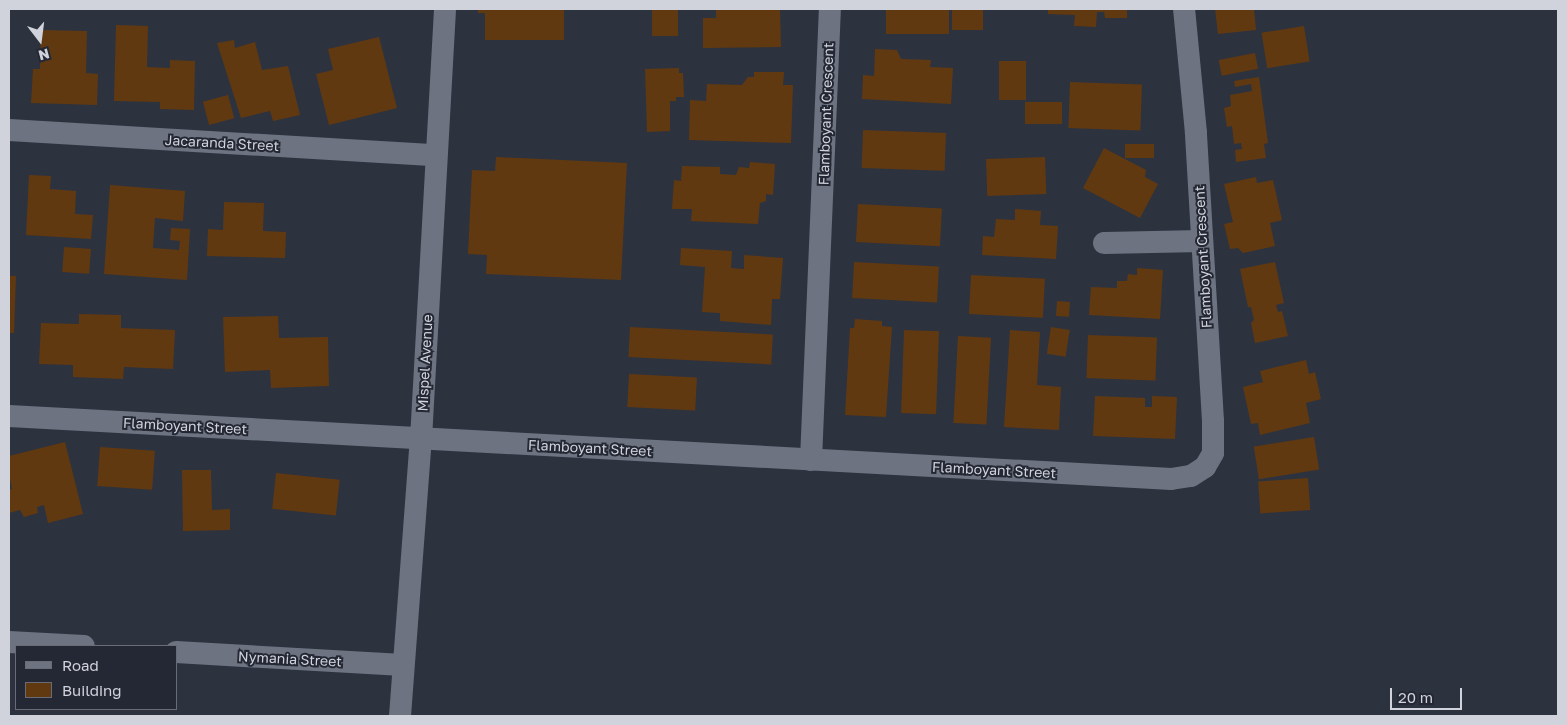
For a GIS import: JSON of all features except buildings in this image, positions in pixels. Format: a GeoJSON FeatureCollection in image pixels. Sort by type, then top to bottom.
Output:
{"type":"FeatureCollection","features":[{"type":"Feature","properties":{"kind":"street","name":"Mispel Avenue"},"geometry":{"type":"LineString","coordinates":[[400,716],[421,439],[435,155],[445,9]]}},
{"type":"Feature","properties":{"kind":"street","name":"Flamboyant Crescent"},"geometry":{"type":"LineString","coordinates":[[811,460],[830,9]]}},
{"type":"Feature","properties":{"kind":"street","name":"Flamboyant Crescent"},"geometry":{"type":"LineString","coordinates":[[1171,479],[1191,476],[1205,467],[1213,453],[1213,420],[1202,241],[1184,9]]}},
{"type":"Feature","properties":{"kind":"street","name":"Jacaranda Street"},"geometry":{"type":"LineString","coordinates":[[9,130],[435,155]]}},
{"type":"Feature","properties":{"kind":"street"},"geometry":{"type":"LineString","coordinates":[[1104,243],[1202,241]]}},
{"type":"Feature","properties":{"kind":"street","name":"Flamboyant Street"},"geometry":{"type":"LineString","coordinates":[[9,416],[1171,479]]}},
{"type":"Feature","properties":{"kind":"street"},"geometry":{"type":"LineString","coordinates":[[9,642],[65,645]]}},
{"type":"Feature","properties":{"kind":"street","name":"Nymania Street"},"geometry":{"type":"LineString","coordinates":[[178,652],[403,665]]}}]}
